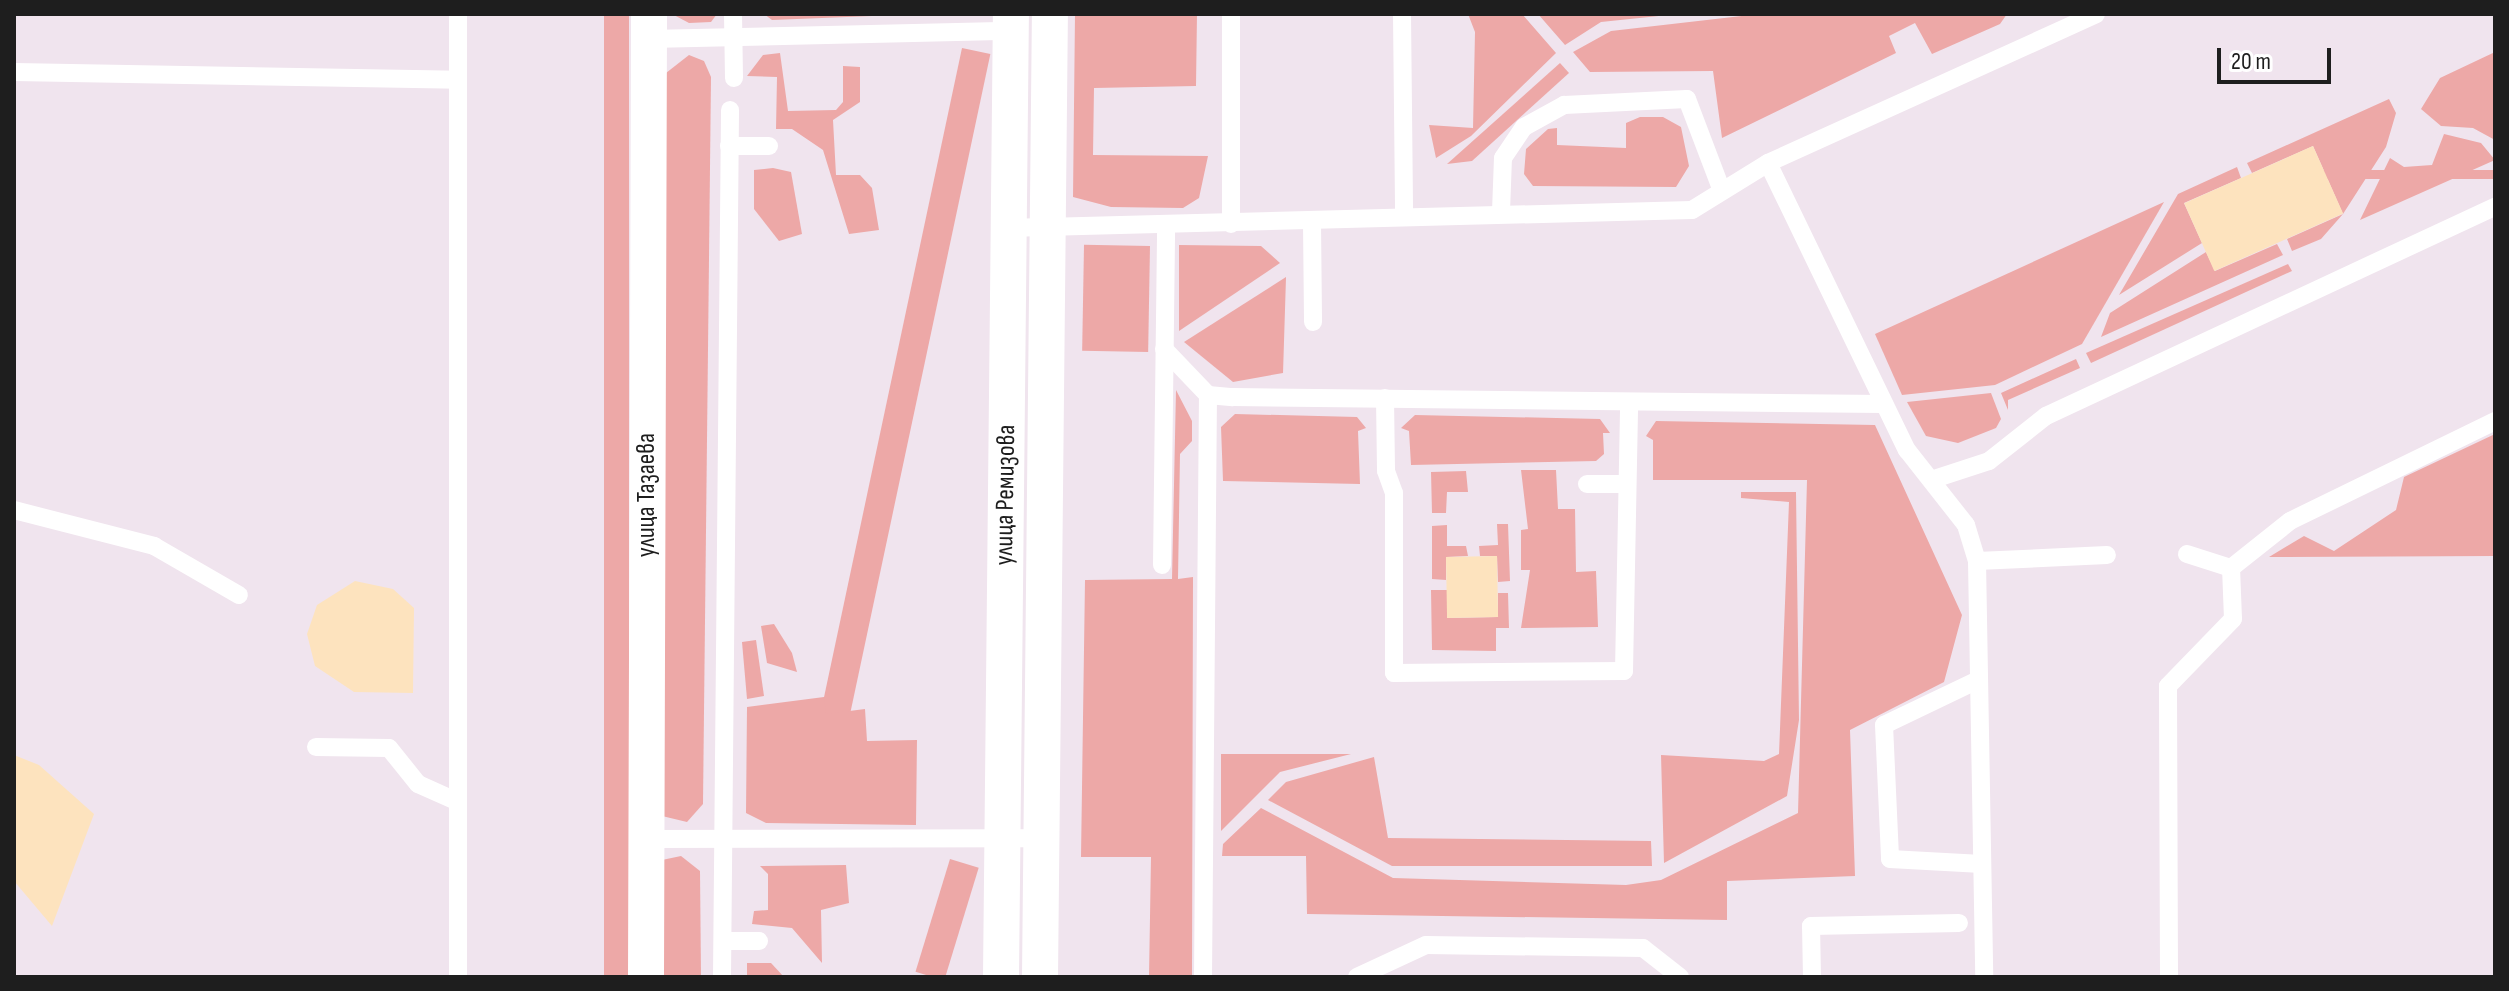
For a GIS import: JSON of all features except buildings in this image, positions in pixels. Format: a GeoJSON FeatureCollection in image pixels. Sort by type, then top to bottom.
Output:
{"type":"FeatureCollection","features":[{"type":"Feature","properties":{"kind":"street","name":"улица Ремизова"},"geometry":{"type":"LineString","coordinates":[[1040,977],[1050,14]]}},
{"type":"Feature","properties":{"kind":"street","name":"улица Ремизова"},"geometry":{"type":"LineString","coordinates":[[1001,977],[1011,23]]}},
{"type":"Feature","properties":{"kind":"street","name":"улица Тазаева"},"geometry":{"type":"LineString","coordinates":[[646,977],[649,26]]}},
{"type":"Feature","properties":{"kind":"lane"},"geometry":{"type":"LineString","coordinates":[[458,14],[458,977]]}},
{"type":"Feature","properties":{"kind":"lane"},"geometry":{"type":"LineString","coordinates":[[733,14],[734,78]]}},
{"type":"Feature","properties":{"kind":"lane"},"geometry":{"type":"LineString","coordinates":[[1231,14],[1231,224]]}},
{"type":"Feature","properties":{"kind":"lane"},"geometry":{"type":"LineString","coordinates":[[1402,14],[1404,213]]}},
{"type":"Feature","properties":{"kind":"lane"},"geometry":{"type":"LineString","coordinates":[[1009,228],[1312,223],[1404,213],[1692,210],[1768,163],[2096,14]]}},
{"type":"Feature","properties":{"kind":"lane"},"geometry":{"type":"LineString","coordinates":[[649,26],[734,37],[1011,23]]}},
{"type":"Feature","properties":{"kind":"lane"},"geometry":{"type":"LineString","coordinates":[[14,72],[458,80]]}},
{"type":"Feature","properties":{"kind":"lane"},"geometry":{"type":"LineString","coordinates":[[1501,212],[1503,158],[1524,127],[1564,105],[1687,99],[1722,191]]}},
{"type":"Feature","properties":{"kind":"lane"},"geometry":{"type":"LineString","coordinates":[[722,977],[730,110]]}},
{"type":"Feature","properties":{"kind":"lane"},"geometry":{"type":"LineString","coordinates":[[729,146],[769,146]]}},
{"type":"Feature","properties":{"kind":"lane"},"geometry":{"type":"LineString","coordinates":[[1768,163],[1907,450],[1934,479],[1966,525],[1977,561],[1984,977]]}},
{"type":"Feature","properties":{"kind":"lane"},"geometry":{"type":"LineString","coordinates":[[1934,479],[1989,461],[2046,416],[2495,207]]}},
{"type":"Feature","properties":{"kind":"lane"},"geometry":{"type":"LineString","coordinates":[[1312,223],[1313,322]]}},
{"type":"Feature","properties":{"kind":"lane"},"geometry":{"type":"LineString","coordinates":[[1162,565],[1166,226]]}},
{"type":"Feature","properties":{"kind":"lane"},"geometry":{"type":"LineString","coordinates":[[1164,349],[1208,395],[1203,977]]}},
{"type":"Feature","properties":{"kind":"lane"},"geometry":{"type":"LineString","coordinates":[[1208,395],[1884,404]]}},
{"type":"Feature","properties":{"kind":"lane"},"geometry":{"type":"LineString","coordinates":[[1385,398],[1386,471],[1394,493],[1394,673],[1624,671],[1629,402]]}},
{"type":"Feature","properties":{"kind":"lane"},"geometry":{"type":"LineString","coordinates":[[2231,568],[2290,521],[2495,421]]}},
{"type":"Feature","properties":{"kind":"lane"},"geometry":{"type":"LineString","coordinates":[[1587,484],[1626,484]]}},
{"type":"Feature","properties":{"kind":"lane"},"geometry":{"type":"LineString","coordinates":[[14,510],[154,546],[239,595]]}},
{"type":"Feature","properties":{"kind":"lane"},"geometry":{"type":"LineString","coordinates":[[2187,554],[2231,568]]}},
{"type":"Feature","properties":{"kind":"lane"},"geometry":{"type":"LineString","coordinates":[[1977,561],[2107,555]]}},
{"type":"Feature","properties":{"kind":"lane"},"geometry":{"type":"LineString","coordinates":[[2169,977],[2168,686],[2233,619],[2231,568]]}},
{"type":"Feature","properties":{"kind":"lane"},"geometry":{"type":"LineString","coordinates":[[1978,680],[1884,725],[1890,859],[1982,864]]}},
{"type":"Feature","properties":{"kind":"lane"},"geometry":{"type":"LineString","coordinates":[[316,747],[389,748],[418,784],[456,801]]}},
{"type":"Feature","properties":{"kind":"lane"},"geometry":{"type":"LineString","coordinates":[[646,839],[1042,838]]}},
{"type":"Feature","properties":{"kind":"lane"},"geometry":{"type":"LineString","coordinates":[[1812,977],[1811,926],[1959,923]]}},
{"type":"Feature","properties":{"kind":"lane"},"geometry":{"type":"LineString","coordinates":[[723,941],[759,941]]}},
{"type":"Feature","properties":{"kind":"lane"},"geometry":{"type":"LineString","coordinates":[[1357,977],[1426,945],[1643,948],[1680,977]]}},
{"type":"Feature","properties":{"kind":"shaded area"},"geometry":{"type":"Polygon","coordinates":[[[604,14],[629,14],[629,977],[604,977],[604,14]]]}},
{"type":"Feature","properties":{"kind":"shaded area"},"geometry":{"type":"Polygon","coordinates":[[[672,14],[717,14],[711,22],[689,23],[672,14]]]}},
{"type":"Feature","properties":{"kind":"shaded area"},"geometry":{"type":"Polygon","coordinates":[[[764,14],[922,14],[772,20],[764,14]]]}},
{"type":"Feature","properties":{"kind":"shaded area"},"geometry":{"type":"Polygon","coordinates":[[[1075,14],[1197,14],[1196,86],[1094,88],[1093,155],[1208,156],[1199,198],[1183,208],[1111,207],[1073,197],[1075,14]]]}},
{"type":"Feature","properties":{"kind":"shaded area"},"geometry":{"type":"Polygon","coordinates":[[[1468,14],[1522,14],[1556,53],[1471,136],[1436,158],[1429,125],[1473,128],[1475,32],[1468,14]]]}},
{"type":"Feature","properties":{"kind":"shaded area"},"geometry":{"type":"Polygon","coordinates":[[[1538,14],[1678,14],[1601,22],[1565,45],[1538,14]]]}},
{"type":"Feature","properties":{"kind":"shaded area"},"geometry":{"type":"Polygon","coordinates":[[[1759,14],[2007,14],[2000,24],[1932,54],[1915,23],[1889,36],[1896,53],[1722,138],[1713,71],[1590,72],[1573,52],[1611,31],[1759,14]]]}},
{"type":"Feature","properties":{"kind":"shaded area"},"geometry":{"type":"Polygon","coordinates":[[[962,48],[990,54],[829,815],[800,809],[962,48]]]}},
{"type":"Feature","properties":{"kind":"shaded area"},"geometry":{"type":"Polygon","coordinates":[[[2495,52],[2495,140],[2473,128],[2441,126],[2421,109],[2440,78],[2495,52]]]}},
{"type":"Feature","properties":{"kind":"shaded area"},"geometry":{"type":"Polygon","coordinates":[[[780,53],[788,111],[836,110],[843,102],[843,66],[860,67],[860,102],[833,120],[836,175],[860,175],[872,188],[879,230],[849,234],[823,150],[792,129],[776,129],[777,77],[747,76],[763,55],[780,53]]]}},
{"type":"Feature","properties":{"kind":"shaded area"},"geometry":{"type":"Polygon","coordinates":[[[689,55],[704,61],[711,77],[703,804],[687,822],[662,816],[666,73],[689,55]]]}},
{"type":"Feature","properties":{"kind":"shaded area"},"geometry":{"type":"Polygon","coordinates":[[[1560,63],[1569,73],[1472,161],[1447,164],[1560,63]]]}},
{"type":"Feature","properties":{"kind":"shaded area"},"geometry":{"type":"Polygon","coordinates":[[[2389,99],[2396,113],[2386,147],[2343,214],[2313,146],[2252,173],[2247,163],[2389,99]]]}},
{"type":"Feature","properties":{"kind":"shaded area"},"geometry":{"type":"Polygon","coordinates":[[[1640,117],[1663,117],[1681,127],[1689,166],[1676,187],[1533,186],[1524,174],[1526,149],[1548,129],[1557,128],[1557,145],[1626,148],[1626,123],[1640,117]]]}},
{"type":"Feature","properties":{"kind":"shaded area"},"geometry":{"type":"Polygon","coordinates":[[[2444,134],[2481,143],[2495,160],[2360,220],[2390,158],[2404,167],[2432,165],[2444,134]]]}},
{"type":"Feature","properties":{"kind":"shaded area"},"geometry":{"type":"Polygon","coordinates":[[[2313,146],[2343,214],[2214,271],[2184,203],[2313,146]]]}},
{"type":"Feature","properties":{"kind":"shaded area"},"geometry":{"type":"Polygon","coordinates":[[[2237,167],[2241,178],[2184,203],[2202,243],[2119,295],[2178,194],[2237,167]]]}},
{"type":"Feature","properties":{"kind":"shaded area"},"geometry":{"type":"Polygon","coordinates":[[[773,168],[791,172],[802,234],[779,241],[754,209],[754,170],[773,168]]]}},
{"type":"Feature","properties":{"kind":"shaded area"},"geometry":{"type":"Polygon","coordinates":[[[2277,170],[2495,170],[2495,179],[2277,179],[2277,170]]]}},
{"type":"Feature","properties":{"kind":"shaded area"},"geometry":{"type":"Polygon","coordinates":[[[2164,202],[2082,344],[1995,385],[1902,395],[1875,334],[2164,202]]]}},
{"type":"Feature","properties":{"kind":"shaded area"},"geometry":{"type":"Polygon","coordinates":[[[2343,214],[2321,239],[2292,251],[2287,239],[2343,214]]]}},
{"type":"Feature","properties":{"kind":"shaded area"},"geometry":{"type":"Polygon","coordinates":[[[2277,244],[2283,255],[2101,337],[2110,313],[2206,252],[2215,271],[2277,244]]]}},
{"type":"Feature","properties":{"kind":"shaded area"},"geometry":{"type":"Polygon","coordinates":[[[1084,245],[1150,246],[1148,352],[1082,351],[1084,245]]]}},
{"type":"Feature","properties":{"kind":"shaded area"},"geometry":{"type":"Polygon","coordinates":[[[1179,245],[1261,246],[1280,263],[1179,331],[1179,245]]]}},
{"type":"Feature","properties":{"kind":"shaded area"},"geometry":{"type":"Polygon","coordinates":[[[2288,264],[2292,271],[2091,363],[2086,353],[2288,264]]]}},
{"type":"Feature","properties":{"kind":"shaded area"},"geometry":{"type":"Polygon","coordinates":[[[1286,277],[1283,373],[1233,382],[1184,342],[1286,277]]]}},
{"type":"Feature","properties":{"kind":"shaded area"},"geometry":{"type":"Polygon","coordinates":[[[2076,359],[2080,368],[2008,400],[2008,410],[2001,393],[2076,359]]]}},
{"type":"Feature","properties":{"kind":"shaded area"},"geometry":{"type":"Polygon","coordinates":[[[1176,390],[1192,421],[1192,441],[1180,454],[1178,579],[1193,577],[1192,977],[1149,977],[1151,857],[1081,857],[1085,580],[1172,579],[1176,390]]]}},
{"type":"Feature","properties":{"kind":"shaded area"},"geometry":{"type":"Polygon","coordinates":[[[1991,393],[2001,419],[1996,428],[1958,443],[1926,436],[1907,402],[1991,393]]]}},
{"type":"Feature","properties":{"kind":"shaded area"},"geometry":{"type":"Polygon","coordinates":[[[1235,414],[1357,417],[1366,428],[1358,431],[1360,484],[1223,481],[1221,427],[1235,414]]]}},
{"type":"Feature","properties":{"kind":"shaded area"},"geometry":{"type":"Polygon","coordinates":[[[1415,415],[1600,419],[1610,433],[1603,433],[1604,454],[1596,461],[1411,465],[1409,431],[1401,428],[1415,415]]]}},
{"type":"Feature","properties":{"kind":"shaded area"},"geometry":{"type":"Polygon","coordinates":[[[1656,421],[1875,425],[1962,615],[1944,682],[1850,730],[1855,876],[1727,881],[1727,920],[1307,914],[1306,856],[1222,856],[1223,844],[1261,808],[1393,878],[1626,885],[1661,880],[1798,813],[1807,480],[1653,480],[1653,440],[1646,436],[1656,421]]]}},
{"type":"Feature","properties":{"kind":"shaded area"},"geometry":{"type":"Polygon","coordinates":[[[2495,434],[2495,556],[2269,557],[2304,536],[2334,551],[2396,510],[2404,477],[2495,434]]]}},
{"type":"Feature","properties":{"kind":"shaded area"},"geometry":{"type":"Polygon","coordinates":[[[1521,470],[1556,470],[1558,509],[1575,509],[1576,572],[1596,571],[1598,627],[1521,628],[1530,570],[1521,570],[1521,530],[1528,529],[1521,470]]]}},
{"type":"Feature","properties":{"kind":"shaded area"},"geometry":{"type":"Polygon","coordinates":[[[1466,471],[1468,492],[1447,492],[1446,513],[1432,513],[1431,472],[1466,471]]]}},
{"type":"Feature","properties":{"kind":"shaded area"},"geometry":{"type":"Polygon","coordinates":[[[1741,492],[1796,492],[1799,720],[1787,796],[1664,863],[1661,755],[1764,761],[1779,754],[1789,502],[1741,498],[1741,492]]]}},
{"type":"Feature","properties":{"kind":"shaded area"},"geometry":{"type":"Polygon","coordinates":[[[1497,524],[1508,524],[1510,581],[1498,582],[1497,556],[1480,556],[1479,546],[1498,545],[1497,524]]]}},
{"type":"Feature","properties":{"kind":"shaded area"},"geometry":{"type":"Polygon","coordinates":[[[1447,525],[1447,546],[1466,546],[1468,556],[1446,557],[1446,580],[1432,579],[1432,526],[1447,525]]]}},
{"type":"Feature","properties":{"kind":"shaded area"},"geometry":{"type":"Polygon","coordinates":[[[1497,556],[1498,617],[1447,618],[1446,557],[1497,556]]]}},
{"type":"Feature","properties":{"kind":"shaded area"},"geometry":{"type":"Polygon","coordinates":[[[355,581],[393,589],[414,608],[413,693],[354,692],[315,666],[307,634],[317,605],[355,581]]]}},
{"type":"Feature","properties":{"kind":"shaded area"},"geometry":{"type":"Polygon","coordinates":[[[1431,590],[1447,590],[1447,618],[1498,617],[1498,593],[1508,593],[1509,628],[1496,628],[1496,651],[1432,650],[1431,590]]]}},
{"type":"Feature","properties":{"kind":"shaded area"},"geometry":{"type":"Polygon","coordinates":[[[774,624],[792,653],[797,672],[767,663],[761,626],[774,624]]]}},
{"type":"Feature","properties":{"kind":"shaded area"},"geometry":{"type":"Polygon","coordinates":[[[756,640],[764,696],[747,699],[742,642],[756,640]]]}},
{"type":"Feature","properties":{"kind":"shaded area"},"geometry":{"type":"Polygon","coordinates":[[[824,697],[826,714],[865,709],[867,741],[917,740],[916,825],[766,823],[746,813],[747,707],[824,697]]]}},
{"type":"Feature","properties":{"kind":"shaded area"},"geometry":{"type":"Polygon","coordinates":[[[1221,754],[1351,754],[1280,772],[1221,831],[1221,754]]]}},
{"type":"Feature","properties":{"kind":"shaded area"},"geometry":{"type":"Polygon","coordinates":[[[14,755],[39,765],[94,814],[52,926],[14,881],[14,755]]]}},
{"type":"Feature","properties":{"kind":"shaded area"},"geometry":{"type":"Polygon","coordinates":[[[1374,757],[1388,838],[1651,841],[1652,866],[1392,866],[1268,800],[1286,782],[1374,757]]]}},
{"type":"Feature","properties":{"kind":"shaded area"},"geometry":{"type":"Polygon","coordinates":[[[681,856],[700,871],[701,977],[662,977],[662,860],[681,856]]]}},
{"type":"Feature","properties":{"kind":"shaded area"},"geometry":{"type":"Polygon","coordinates":[[[950,859],[979,868],[945,977],[916,972],[950,859]]]}},
{"type":"Feature","properties":{"kind":"shaded area"},"geometry":{"type":"Polygon","coordinates":[[[846,865],[849,903],[821,910],[822,963],[792,928],[752,924],[754,911],[768,910],[768,874],[760,866],[846,865]]]}},
{"type":"Feature","properties":{"kind":"shaded area"},"geometry":{"type":"Polygon","coordinates":[[[747,963],[771,963],[784,977],[747,977],[747,963]]]}}]}
